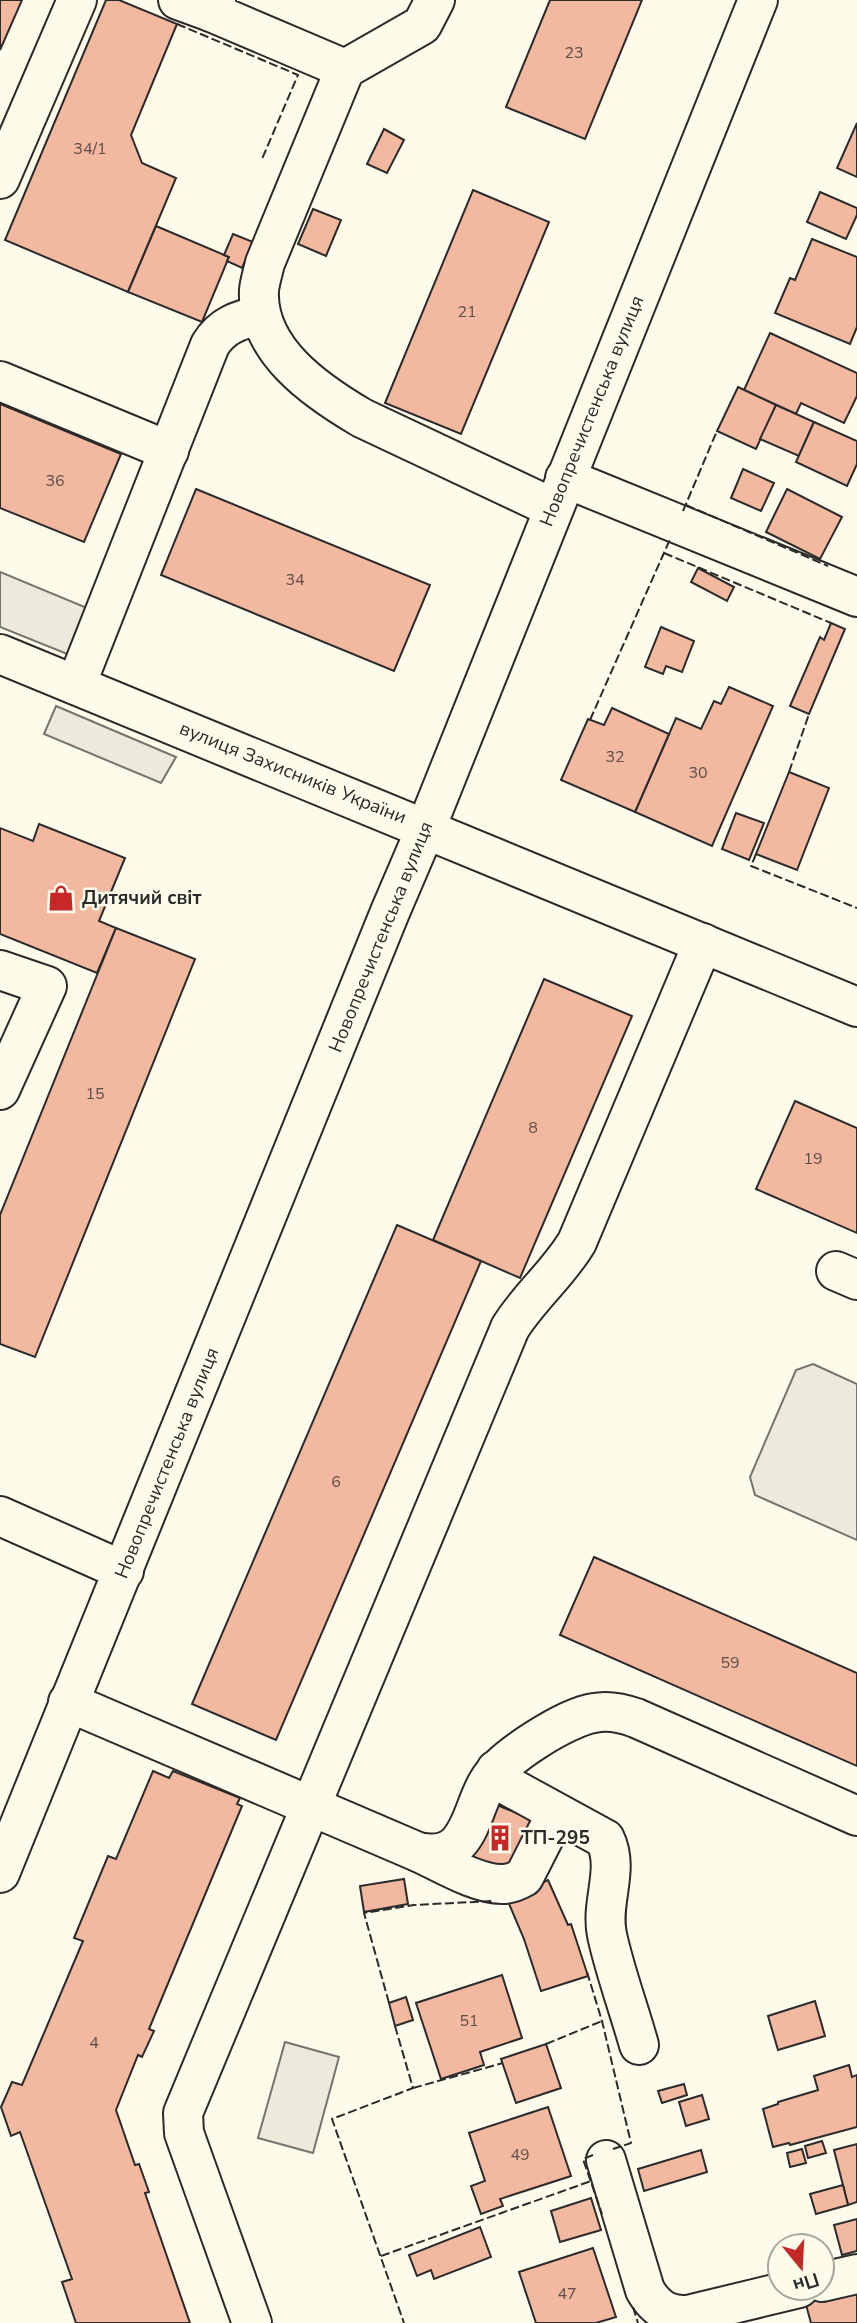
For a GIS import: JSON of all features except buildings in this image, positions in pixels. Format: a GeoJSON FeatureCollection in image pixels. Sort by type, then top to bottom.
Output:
{"type":"FeatureCollection","features":[{"type":"Feature","properties":{"kind":"street"},"geometry":{"type":"LineString","coordinates":[[0,179],[77,0]]}},
{"type":"Feature","properties":{"kind":"street"},"geometry":{"type":"LineString","coordinates":[[435,0],[422,25],[345,69],[265,263],[259,289],[261,315],[270,339],[286,359],[335,402],[362,418],[559,493],[857,597]]}},
{"type":"Feature","properties":{"kind":"street","name":"Новопречистенська вулиця"},"geometry":{"type":"LineString","coordinates":[[0,1873],[426,828],[758,0]]}},
{"type":"Feature","properties":{"kind":"street"},"geometry":{"type":"LineString","coordinates":[[202,4],[345,69]]}},
{"type":"Feature","properties":{"kind":"street"},"geometry":{"type":"LineString","coordinates":[[76,685],[216,335],[236,321],[261,315]]}},
{"type":"Feature","properties":{"kind":"street"},"geometry":{"type":"LineString","coordinates":[[0,381],[169,451]]}},
{"type":"Feature","properties":{"kind":"street","name":"вулиця Захисників України"},"geometry":{"type":"LineString","coordinates":[[2,661],[76,685],[857,1007]]}},
{"type":"Feature","properties":{"kind":"street"},"geometry":{"type":"LineString","coordinates":[[252,2323],[184,2133],[183,2113],[510,1328],[525,1306],[568,1257],[577,1242],[703,943]]}},
{"type":"Feature","properties":{"kind":"street"},"geometry":{"type":"LineString","coordinates":[[0,970],[47,986],[0,1090]]}},
{"type":"Feature","properties":{"kind":"street"},"geometry":{"type":"LineString","coordinates":[[0,1516],[124,1570]]}},
{"type":"Feature","properties":{"kind":"street"},"geometry":{"type":"LineString","coordinates":[[68,1702],[486,1882],[502,1884],[524,1877],[556,1814]]}},
{"type":"Feature","properties":{"kind":"street"},"geometry":{"type":"LineString","coordinates":[[418,1852],[431,1855],[445,1852],[457,1844],[496,1770],[513,1755],[582,1716],[595,1713],[623,1714],[857,1816]]}},
{"type":"Feature","properties":{"kind":"street"},"geometry":{"type":"LineString","coordinates":[[496,1770],[510,1787],[605,1839],[610,1850],[611,1886],[605,1913],[607,1934],[639,2045]]}},
{"type":"Feature","properties":{"kind":"street"},"geometry":{"type":"LineString","coordinates":[[606,2160],[645,2290],[652,2302],[662,2311],[688,2315],[766,2296]]}},
{"type":"Feature","properties":{"kind":"street"},"geometry":{"type":"LineString","coordinates":[[836,2279],[857,2274]]}},
{"type":"Feature","properties":{"kind":"shaded area"},"geometry":{"type":"Polygon","coordinates":[[[0,572],[116,620],[97,666],[0,627],[0,572]]]}},
{"type":"Feature","properties":{"kind":"shaded area"},"geometry":{"type":"Polygon","coordinates":[[[56,706],[176,757],[161,783],[44,734],[56,706]]]}},
{"type":"Feature","properties":{"kind":"shaded area"},"geometry":{"type":"Polygon","coordinates":[[[813,1364],[857,1384],[857,1540],[755,1495],[750,1477],[796,1370],[813,1364]]]}},
{"type":"Feature","properties":{"kind":"shaded area"},"geometry":{"type":"Polygon","coordinates":[[[285,2042],[339,2057],[313,2153],[258,2138],[285,2042]]]}},
{"type":"Feature","properties":{"kind":"fence"},"geometry":{"type":"LineString","coordinates":[[177,24],[298,75],[262,159]]}},
{"type":"Feature","properties":{"kind":"fence"},"geometry":{"type":"LineString","coordinates":[[683,511],[717,431]]}},
{"type":"Feature","properties":{"kind":"fence"},"geometry":{"type":"LineString","coordinates":[[686,505],[828,566]]}},
{"type":"Feature","properties":{"kind":"fence"},"geometry":{"type":"LineString","coordinates":[[590,720],[671,537]]}},
{"type":"Feature","properties":{"kind":"fence"},"geometry":{"type":"LineString","coordinates":[[664,553],[831,623]]}},
{"type":"Feature","properties":{"kind":"fence"},"geometry":{"type":"LineString","coordinates":[[789,772],[809,714]]}},
{"type":"Feature","properties":{"kind":"fence"},"geometry":{"type":"LineString","coordinates":[[756,854],[751,866],[857,908]]}},
{"type":"Feature","properties":{"kind":"fence"},"geometry":{"type":"LineString","coordinates":[[389,2003],[364,1913],[414,1905],[493,1901]]}},
{"type":"Feature","properties":{"kind":"fence"},"geometry":{"type":"LineString","coordinates":[[587,1972],[602,2021],[631,2143],[613,2149]]}},
{"type":"Feature","properties":{"kind":"fence"},"geometry":{"type":"LineString","coordinates":[[546,2044],[602,2021]]}},
{"type":"Feature","properties":{"kind":"fence"},"geometry":{"type":"LineString","coordinates":[[395,2026],[413,2088],[332,2119],[404,2323]]}},
{"type":"Feature","properties":{"kind":"fence"},"geometry":{"type":"LineString","coordinates":[[413,2088],[503,2063]]}},
{"type":"Feature","properties":{"kind":"fence"},"geometry":{"type":"LineString","coordinates":[[593,2155],[583,2159],[602,2214]]}},
{"type":"Feature","properties":{"kind":"fence"},"geometry":{"type":"LineString","coordinates":[[381,2256],[591,2181]]}},
{"type":"Feature","properties":{"kind":"fence"},"geometry":{"type":"LineString","coordinates":[[633,2307],[638,2323]]}},
{"type":"Feature","properties":{"kind":"place","name":"Дитячий світ"},"geometry":{"type":"Point","coordinates":[61,898]}},
{"type":"Feature","properties":{"kind":"place","name":"ТП-295"},"geometry":{"type":"Point","coordinates":[500,1838]}}]}
